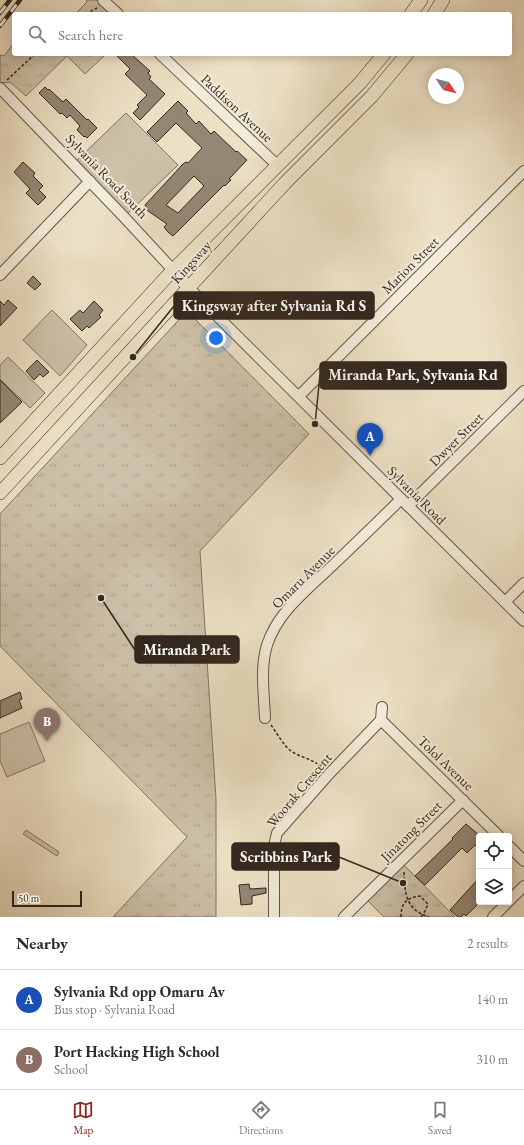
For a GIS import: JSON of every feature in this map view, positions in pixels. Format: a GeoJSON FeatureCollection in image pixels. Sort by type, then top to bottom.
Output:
{"type":"FeatureCollection","features":[{"type":"Feature","properties":{"kind":"main road"},"geometry":{"type":"LineString","coordinates":[[412,12],[421,0]]}},
{"type":"Feature","properties":{"kind":"main road"},"geometry":{"type":"LineString","coordinates":[[435,12],[443,0]]}},
{"type":"Feature","properties":{"kind":"main road","name":"Kingsway"},"geometry":{"type":"LineString","coordinates":[[0,458],[174,270],[360,84],[382,56]]}},
{"type":"Feature","properties":{"kind":"main road","name":"Kingsway"},"geometry":{"type":"LineString","coordinates":[[0,493],[285,183],[372,96],[405,56]]}},
{"type":"Feature","properties":{"kind":"main road","name":"Sylvania Road South"},"geometry":{"type":"LineString","coordinates":[[174,270],[189,288]]}},
{"type":"Feature","properties":{"kind":"street"},"geometry":{"type":"LineString","coordinates":[[105,2],[116,12]]}},
{"type":"Feature","properties":{"kind":"street","name":"Paddison Avenue"},"geometry":{"type":"LineString","coordinates":[[162,56],[278,166]]}},
{"type":"Feature","properties":{"kind":"street","name":"Sylvania Road South"},"geometry":{"type":"LineString","coordinates":[[3,84],[90,181],[174,270]]}},
{"type":"Feature","properties":{"kind":"street","name":"Marion Street"},"geometry":{"type":"LineString","coordinates":[[299,396],[524,171]]}},
{"type":"Feature","properties":{"kind":"street"},"geometry":{"type":"LineString","coordinates":[[0,276],[90,181]]}},
{"type":"Feature","properties":{"kind":"street","name":"Sylvania Road"},"geometry":{"type":"LineString","coordinates":[[189,288],[524,621]]}},
{"type":"Feature","properties":{"kind":"street","name":"Dwyer Street"},"geometry":{"type":"LineString","coordinates":[[404,503],[524,391]]}},
{"type":"Feature","properties":{"kind":"street","name":"Omaru Avenue"},"geometry":{"type":"LineString","coordinates":[[265,718],[263,674],[264,659],[276,624],[293,603],[404,503]]}},
{"type":"Feature","properties":{"kind":"street"},"geometry":{"type":"LineString","coordinates":[[505,602],[524,583]]}},
{"type":"Feature","properties":{"kind":"street"},"geometry":{"type":"LineString","coordinates":[[381,720],[382,707]]}},
{"type":"Feature","properties":{"kind":"street","name":"Woorak Crescent"},"geometry":{"type":"LineString","coordinates":[[274,917],[274,846],[277,833],[329,774],[381,720]]}},
{"type":"Feature","properties":{"kind":"street","name":"Tolol Avenue"},"geometry":{"type":"LineString","coordinates":[[381,720],[496,833]]}},
{"type":"Feature","properties":{"kind":"street","name":"Jinatong Street"},"geometry":{"type":"LineString","coordinates":[[344,917],[463,800]]}},
{"type":"Feature","properties":{"kind":"street"},"geometry":{"type":"LineString","coordinates":[[512,849],[524,861]]}},
{"type":"Feature","properties":{"kind":"street"},"geometry":{"type":"LineString","coordinates":[[512,897],[524,886]]}},
{"type":"Feature","properties":{"kind":"street"},"geometry":{"type":"LineString","coordinates":[[493,917],[504,905]]}},
{"type":"Feature","properties":{"kind":"path"},"geometry":{"type":"LineString","coordinates":[[89,12],[105,2]]}},
{"type":"Feature","properties":{"kind":"path"},"geometry":{"type":"LineString","coordinates":[[3,84],[33,56]]}},
{"type":"Feature","properties":{"kind":"path"},"geometry":{"type":"LineString","coordinates":[[265,718],[290,750],[302,757],[318,763],[329,774]]}},
{"type":"Feature","properties":{"kind":"path"},"geometry":{"type":"LineString","coordinates":[[404,858],[404,886],[406,896],[414,909],[422,916],[429,917]]}},
{"type":"Feature","properties":{"kind":"path"},"geometry":{"type":"LineString","coordinates":[[401,917],[404,902],[420,896],[428,904],[422,916]]}},
{"type":"Feature","properties":{"kind":"green space"},"geometry":{"type":"Polygon","coordinates":[[[86,0],[98,0],[110,12],[77,12],[87,2],[86,0]]]}},
{"type":"Feature","properties":{"kind":"green space"},"geometry":{"type":"Polygon","coordinates":[[[12,46],[12,56],[66,57],[26,96],[10,82],[0,83],[0,55],[4,56],[12,46]]]}},
{"type":"Feature","properties":{"kind":"green space"},"geometry":{"type":"Polygon","coordinates":[[[67,56],[104,56],[85,74],[67,56]]]}},
{"type":"Feature","properties":{"kind":"green space"},"geometry":{"type":"Polygon","coordinates":[[[126,113],[178,165],[124,217],[73,164],[126,113]]]}},
{"type":"Feature","properties":{"kind":"green space"},"geometry":{"type":"Polygon","coordinates":[[[52,310],[87,345],[60,376],[23,340],[52,310]]]}},
{"type":"Feature","properties":{"kind":"green space"},"geometry":{"type":"Polygon","coordinates":[[[187,311],[309,434],[200,551],[216,799],[216,917],[113,917],[187,837],[0,646],[0,514],[187,311]]]}},
{"type":"Feature","properties":{"kind":"green space"},"geometry":{"type":"Polygon","coordinates":[[[8,357],[45,393],[30,408],[0,379],[0,365],[8,357]]]}},
{"type":"Feature","properties":{"kind":"green space"},"geometry":{"type":"Polygon","coordinates":[[[29,722],[45,761],[7,777],[0,761],[0,734],[29,722]]]}},
{"type":"Feature","properties":{"kind":"green space"},"geometry":{"type":"Polygon","coordinates":[[[26,830],[59,852],[57,856],[23,834],[26,830]]]}},
{"type":"Feature","properties":{"kind":"green space"},"geometry":{"type":"Polygon","coordinates":[[[404,865],[455,917],[384,917],[368,901],[404,865]]]}},
{"type":"Feature","properties":{"kind":"building"},"geometry":{"type":"Polygon","coordinates":[[[117,56],[133,56],[150,71],[148,73],[151,77],[149,79],[165,94],[140,120],[133,113],[139,107],[137,105],[147,95],[125,74],[130,69],[117,56]]]}},
{"type":"Feature","properties":{"kind":"building"},"geometry":{"type":"Polygon","coordinates":[[[45,87],[63,102],[66,99],[97,128],[87,138],[85,136],[84,137],[77,130],[80,126],[70,115],[67,118],[62,113],[60,114],[39,93],[45,87]]]}},
{"type":"Feature","properties":{"kind":"building"},"geometry":{"type":"Polygon","coordinates":[[[178,101],[188,111],[186,113],[196,124],[199,121],[211,134],[214,131],[236,152],[237,151],[247,160],[229,179],[231,180],[225,186],[224,185],[173,236],[164,227],[167,224],[148,211],[145,205],[183,164],[186,162],[188,163],[202,148],[176,123],[157,142],[147,132],[178,101]],[[194,176],[166,205],[178,213],[204,186],[194,176]]]}},
{"type":"Feature","properties":{"kind":"building"},"geometry":{"type":"Polygon","coordinates":[[[23,162],[35,173],[33,176],[43,186],[39,190],[46,197],[38,205],[26,193],[30,189],[14,172],[23,162]]]}},
{"type":"Feature","properties":{"kind":"building"},"geometry":{"type":"Polygon","coordinates":[[[33,276],[41,284],[35,290],[27,283],[33,276]]]}},
{"type":"Feature","properties":{"kind":"building"},"geometry":{"type":"Polygon","coordinates":[[[8,300],[17,308],[0,326],[0,301],[4,305],[8,300]]]}},
{"type":"Feature","properties":{"kind":"building"},"geometry":{"type":"Polygon","coordinates":[[[94,301],[103,310],[99,315],[101,317],[89,328],[87,326],[82,331],[70,319],[80,310],[83,313],[94,301]]]}},
{"type":"Feature","properties":{"kind":"building"},"geometry":{"type":"Polygon","coordinates":[[[37,360],[49,372],[43,377],[40,374],[34,380],[26,371],[37,360]]]}},
{"type":"Feature","properties":{"kind":"building"},"geometry":{"type":"Polygon","coordinates":[[[0,380],[22,402],[0,423],[0,380]]]}},
{"type":"Feature","properties":{"kind":"building"},"geometry":{"type":"Polygon","coordinates":[[[20,692],[22,699],[19,700],[22,708],[0,718],[0,701],[20,692]]]}},
{"type":"Feature","properties":{"kind":"building"},"geometry":{"type":"Polygon","coordinates":[[[466,824],[477,833],[476,846],[475,845],[467,853],[462,848],[425,885],[415,876],[453,839],[452,838],[466,824]]]}},
{"type":"Feature","properties":{"kind":"building"},"geometry":{"type":"Polygon","coordinates":[[[476,881],[477,905],[466,916],[464,914],[461,917],[458,917],[450,910],[476,881]]]}},
{"type":"Feature","properties":{"kind":"building"},"geometry":{"type":"Polygon","coordinates":[[[249,884],[250,889],[266,888],[266,893],[252,896],[252,904],[241,905],[239,885],[249,884]]]}},
{"type":"Feature","properties":{"kind":"railway"},"geometry":{"type":"LineString","coordinates":[[0,13],[10,0]]}},
{"type":"Feature","properties":{"kind":"railway"},"geometry":{"type":"LineString","coordinates":[[0,26],[20,0]]}},
{"type":"Feature","properties":{"kind":"place","name":"Kingsway after Sylvania Rd S"},"geometry":{"type":"Point","coordinates":[133,357]}},
{"type":"Feature","properties":{"kind":"place","name":"Miranda Park, Sylvania Rd"},"geometry":{"type":"Point","coordinates":[315,424]}},
{"type":"Feature","properties":{"kind":"place","name":"Sylvania Rd opp Omaru Av"},"geometry":{"type":"Point","coordinates":[370,456]}},
{"type":"Feature","properties":{"kind":"place","name":"Miranda Park"},"geometry":{"type":"Point","coordinates":[101,598]}},
{"type":"Feature","properties":{"kind":"place","name":"Port Hacking High School"},"geometry":{"type":"Point","coordinates":[47,741]}},
{"type":"Feature","properties":{"kind":"place","name":"Scribbins Park"},"geometry":{"type":"Point","coordinates":[403,883]}}]}
